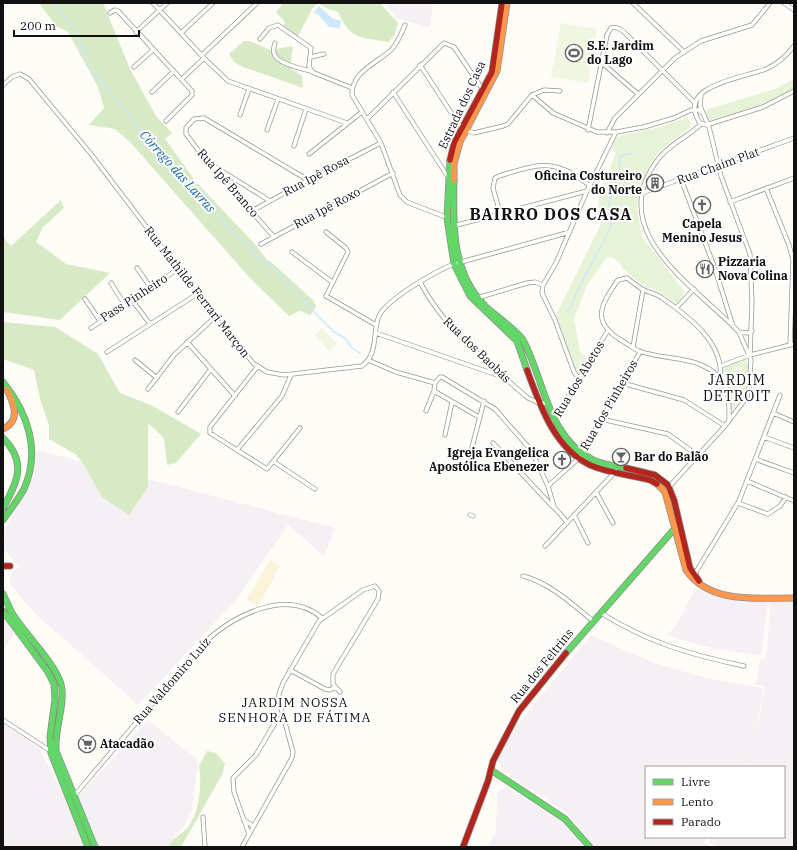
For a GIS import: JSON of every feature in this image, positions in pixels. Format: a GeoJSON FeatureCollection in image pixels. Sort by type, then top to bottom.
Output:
{"type":"FeatureCollection","features":[{"type":"Feature","properties":{"kind":"main road","name":"Estrada dos Casa"},"geometry":{"type":"LineString","coordinates":[[498,56],[502,3]]}},
{"type":"Feature","properties":{"kind":"main road","name":"Estrada dos Casa"},"geometry":{"type":"LineString","coordinates":[[506,3],[494,78],[452,150],[448,177],[450,226],[457,264],[475,298],[525,344],[542,403],[551,422],[580,455],[650,480],[667,490]]}},
{"type":"Feature","properties":{"kind":"main road","name":"Estrada dos Casa"},"geometry":{"type":"LineString","coordinates":[[450,219],[457,150],[464,130]]}},
{"type":"Feature","properties":{"kind":"main road"},"geometry":{"type":"LineString","coordinates":[[3,383],[14,406],[15,417],[6,428]]}},
{"type":"Feature","properties":{"kind":"main road"},"geometry":{"type":"LineString","coordinates":[[3,383],[15,397],[24,416],[30,436],[32,451],[27,482],[3,520]]}},
{"type":"Feature","properties":{"kind":"main road"},"geometry":{"type":"LineString","coordinates":[[3,438],[13,449],[19,470],[16,486],[3,508]]}},
{"type":"Feature","properties":{"kind":"main road"},"geometry":{"type":"LineString","coordinates":[[667,490],[681,524],[695,575],[711,588],[730,592],[794,597]]}},
{"type":"Feature","properties":{"kind":"main road"},"geometry":{"type":"LineString","coordinates":[[667,490],[675,528],[689,576],[702,587],[715,593],[733,596],[794,597]]}},
{"type":"Feature","properties":{"kind":"main road","name":"Rua dos Feltrins"},"geometry":{"type":"LineString","coordinates":[[463,847],[498,749],[519,711],[593,621],[675,528],[681,524]]}},
{"type":"Feature","properties":{"kind":"main road"},"geometry":{"type":"LineString","coordinates":[[3,566],[10,566]]}},
{"type":"Feature","properties":{"kind":"main road"},"geometry":{"type":"LineString","coordinates":[[3,594],[12,613],[50,664],[61,684],[61,701],[54,752],[74,795],[95,847]]}},
{"type":"Feature","properties":{"kind":"main road"},"geometry":{"type":"LineString","coordinates":[[3,611],[14,629],[47,671],[53,682],[55,700],[50,737],[69,800],[88,847]]}},
{"type":"Feature","properties":{"kind":"main road"},"geometry":{"type":"LineString","coordinates":[[491,770],[565,819],[590,847]]}},
{"type":"Feature","properties":{"kind":"street"},"geometry":{"type":"LineString","coordinates":[[153,3],[203,57],[228,81],[347,123]]}},
{"type":"Feature","properties":{"kind":"street"},"geometry":{"type":"LineString","coordinates":[[136,32],[167,3]]}},
{"type":"Feature","properties":{"kind":"street"},"geometry":{"type":"LineString","coordinates":[[181,33],[213,3]]}},
{"type":"Feature","properties":{"kind":"street"},"geometry":{"type":"LineString","coordinates":[[182,79],[257,3]]}},
{"type":"Feature","properties":{"kind":"street"},"geometry":{"type":"LineString","coordinates":[[633,3],[683,51]]}},
{"type":"Feature","properties":{"kind":"street"},"geometry":{"type":"LineString","coordinates":[[607,132],[615,118],[662,68],[683,51],[701,41],[752,25],[770,3]]}},
{"type":"Feature","properties":{"kind":"street"},"geometry":{"type":"LineString","coordinates":[[784,3],[794,10]]}},
{"type":"Feature","properties":{"kind":"street"},"geometry":{"type":"LineString","coordinates":[[110,12],[115,10],[118,11],[136,32],[191,89],[192,95],[166,121]]}},
{"type":"Feature","properties":{"kind":"street"},"geometry":{"type":"LineString","coordinates":[[260,39],[269,28],[278,25],[311,48],[309,68],[312,72]]}},
{"type":"Feature","properties":{"kind":"street"},"geometry":{"type":"LineString","coordinates":[[405,25],[392,49],[362,72],[352,88],[352,95],[381,143],[400,195],[407,202],[450,219]]}},
{"type":"Feature","properties":{"kind":"street"},"geometry":{"type":"LineString","coordinates":[[588,130],[609,30],[611,28],[617,28],[627,34],[695,103]]}},
{"type":"Feature","properties":{"kind":"street"},"geometry":{"type":"LineString","coordinates":[[274,43],[274,54],[276,58],[294,67],[312,72],[352,88]]}},
{"type":"Feature","properties":{"kind":"street"},"geometry":{"type":"LineString","coordinates":[[366,119],[444,43],[454,47],[485,92]]}},
{"type":"Feature","properties":{"kind":"street"},"geometry":{"type":"LineString","coordinates":[[701,124],[695,114],[694,109],[695,103],[701,95],[719,83],[768,68],[783,58],[794,46]]}},
{"type":"Feature","properties":{"kind":"street"},"geometry":{"type":"LineString","coordinates":[[134,67],[153,50]]}},
{"type":"Feature","properties":{"kind":"street"},"geometry":{"type":"LineString","coordinates":[[310,57],[324,54]]}},
{"type":"Feature","properties":{"kind":"street"},"geometry":{"type":"LineString","coordinates":[[602,63],[638,94]]}},
{"type":"Feature","properties":{"kind":"street"},"geometry":{"type":"LineString","coordinates":[[420,65],[464,130],[478,132],[508,124],[532,95],[544,90],[560,91]]}},
{"type":"Feature","properties":{"kind":"street"},"geometry":{"type":"LineString","coordinates":[[152,92],[174,71]]}},
{"type":"Feature","properties":{"kind":"street","name":"Rua Mathilde Ferrari Marçon"},"geometry":{"type":"LineString","coordinates":[[3,85],[16,75],[23,74],[29,79],[91,154],[215,317],[258,366],[274,374],[291,375],[360,367],[368,360]]}},
{"type":"Feature","properties":{"kind":"street"},"geometry":{"type":"LineString","coordinates":[[240,115],[249,89]]}},
{"type":"Feature","properties":{"kind":"street"},"geometry":{"type":"LineString","coordinates":[[750,355],[739,332],[732,324],[694,289],[656,249],[648,237],[640,212],[642,194],[652,169],[666,150],[701,124],[708,125],[763,107],[794,91]]}},
{"type":"Feature","properties":{"kind":"street"},"geometry":{"type":"LineString","coordinates":[[393,92],[448,177],[454,180]]}},
{"type":"Feature","properties":{"kind":"street"},"geometry":{"type":"LineString","coordinates":[[532,95],[552,113],[588,130],[597,132],[616,132],[644,127],[694,109],[699,110],[702,113]]}},
{"type":"Feature","properties":{"kind":"street"},"geometry":{"type":"LineString","coordinates":[[667,490],[725,426],[746,397],[751,370],[750,254],[718,166],[708,125],[702,113],[700,103],[701,95]]}},
{"type":"Feature","properties":{"kind":"street"},"geometry":{"type":"LineString","coordinates":[[267,130],[278,99]]}},
{"type":"Feature","properties":{"kind":"street"},"geometry":{"type":"LineString","coordinates":[[294,146],[306,109]]}},
{"type":"Feature","properties":{"kind":"street"},"geometry":{"type":"LineString","coordinates":[[309,154],[362,112]]}},
{"type":"Feature","properties":{"kind":"street"},"geometry":{"type":"LineString","coordinates":[[686,112],[695,114]]}},
{"type":"Feature","properties":{"kind":"street","name":"Rua Ipê Branco"},"geometry":{"type":"LineString","coordinates":[[274,237],[188,137],[186,134],[186,128],[194,119],[204,118],[308,180]]}},
{"type":"Feature","properties":{"kind":"street"},"geometry":{"type":"LineString","coordinates":[[579,379],[574,372],[554,320],[542,295],[543,286],[570,232],[592,180],[616,132]]}},
{"type":"Feature","properties":{"kind":"street","name":"Rua Chaim Plat"},"geometry":{"type":"LineString","coordinates":[[642,194],[794,138]]}},
{"type":"Feature","properties":{"kind":"street","name":"Rua Ipê Rosa"},"geometry":{"type":"LineString","coordinates":[[252,211],[308,180],[381,143]]}},
{"type":"Feature","properties":{"kind":"street"},"geometry":{"type":"LineString","coordinates":[[500,214],[493,188],[495,178],[499,176],[543,165],[562,167],[580,177],[590,186]]}},
{"type":"Feature","properties":{"kind":"street"},"geometry":{"type":"LineString","coordinates":[[213,167],[270,201]]}},
{"type":"Feature","properties":{"kind":"street","name":"Rua Ipê Roxo"},"geometry":{"type":"LineString","coordinates":[[261,244],[393,173]]}},
{"type":"Feature","properties":{"kind":"street"},"geometry":{"type":"LineString","coordinates":[[580,177],[592,180]]}},
{"type":"Feature","properties":{"kind":"street"},"geometry":{"type":"LineString","coordinates":[[730,202],[794,178]]}},
{"type":"Feature","properties":{"kind":"street"},"geometry":{"type":"LineString","coordinates":[[681,179],[721,285],[732,324]]}},
{"type":"Feature","properties":{"kind":"street"},"geometry":{"type":"LineString","coordinates":[[721,366],[750,355],[792,344],[793,260],[789,245],[766,188]]}},
{"type":"Feature","properties":{"kind":"street"},"geometry":{"type":"LineString","coordinates":[[450,226],[587,191]]}},
{"type":"Feature","properties":{"kind":"street"},"geometry":{"type":"LineString","coordinates":[[326,232],[348,251],[326,294],[327,298],[376,325]]}},
{"type":"Feature","properties":{"kind":"street"},"geometry":{"type":"LineString","coordinates":[[435,383],[396,372],[368,360],[376,333],[376,325],[384,307],[440,269],[570,232]]}},
{"type":"Feature","properties":{"kind":"street"},"geometry":{"type":"LineString","coordinates":[[292,252],[332,282]]}},
{"type":"Feature","properties":{"kind":"street"},"geometry":{"type":"LineString","coordinates":[[137,268],[151,288]]}},
{"type":"Feature","properties":{"kind":"street","name":"Pass Pinheiro"},"geometry":{"type":"LineString","coordinates":[[91,328],[178,269]]}},
{"type":"Feature","properties":{"kind":"street"},"geometry":{"type":"LineString","coordinates":[[720,379],[721,366],[718,355],[711,341],[677,308],[661,297],[643,290],[627,278],[618,280],[604,301],[602,310],[602,321],[607,332],[640,352],[690,360],[704,366],[720,379],[727,392],[729,421]]}},
{"type":"Feature","properties":{"kind":"street","name":"Rua dos Baobás"},"geometry":{"type":"LineString","coordinates":[[420,282],[438,312],[452,330],[528,398],[542,403]]}},
{"type":"Feature","properties":{"kind":"street"},"geometry":{"type":"LineString","coordinates":[[475,298],[527,283],[535,282],[543,286]]}},
{"type":"Feature","properties":{"kind":"street"},"geometry":{"type":"LineString","coordinates":[[111,283],[125,304]]}},
{"type":"Feature","properties":{"kind":"street"},"geometry":{"type":"LineString","coordinates":[[677,308],[694,289]]}},
{"type":"Feature","properties":{"kind":"street"},"geometry":{"type":"LineString","coordinates":[[633,347],[643,290]]}},
{"type":"Feature","properties":{"kind":"street"},"geometry":{"type":"LineString","coordinates":[[107,352],[197,294]]}},
{"type":"Feature","properties":{"kind":"street"},"geometry":{"type":"LineString","coordinates":[[85,299],[100,321]]}},
{"type":"Feature","properties":{"kind":"street"},"geometry":{"type":"LineString","coordinates":[[132,300],[150,324]]}},
{"type":"Feature","properties":{"kind":"street"},"geometry":{"type":"LineString","coordinates":[[148,389],[187,342],[215,317]]}},
{"type":"Feature","properties":{"kind":"street","name":"Rua dos Abetos"},"geometry":{"type":"LineString","coordinates":[[551,422],[607,332]]}},
{"type":"Feature","properties":{"kind":"street"},"geometry":{"type":"LineString","coordinates":[[739,332],[750,332]]}},
{"type":"Feature","properties":{"kind":"street"},"geometry":{"type":"LineString","coordinates":[[376,333],[504,377]]}},
{"type":"Feature","properties":{"kind":"street"},"geometry":{"type":"LineString","coordinates":[[187,342],[235,396]]}},
{"type":"Feature","properties":{"kind":"street","name":"Rua dos Pinheiros"},"geometry":{"type":"LineString","coordinates":[[548,486],[580,455],[640,352]]}},
{"type":"Feature","properties":{"kind":"street"},"geometry":{"type":"LineString","coordinates":[[135,360],[156,378]]}},
{"type":"Feature","properties":{"kind":"street"},"geometry":{"type":"LineString","coordinates":[[485,370],[489,363]]}},
{"type":"Feature","properties":{"kind":"street"},"geometry":{"type":"LineString","coordinates":[[258,366],[209,429],[210,433],[268,469],[300,428]]}},
{"type":"Feature","properties":{"kind":"street"},"geometry":{"type":"LineString","coordinates":[[178,412],[211,369]]}},
{"type":"Feature","properties":{"kind":"street"},"geometry":{"type":"LineString","coordinates":[[237,450],[282,396],[291,375]]}},
{"type":"Feature","properties":{"kind":"street"},"geometry":{"type":"LineString","coordinates":[[426,411],[434,391],[435,383],[442,377],[484,401],[498,412],[529,448],[548,486],[554,507]]}},
{"type":"Feature","properties":{"kind":"street"},"geometry":{"type":"LineString","coordinates":[[622,383],[684,400],[725,426]]}},
{"type":"Feature","properties":{"kind":"street"},"geometry":{"type":"LineString","coordinates":[[434,391],[479,417]]}},
{"type":"Feature","properties":{"kind":"street"},"geometry":{"type":"LineString","coordinates":[[695,575],[738,504],[780,395]]}},
{"type":"Feature","properties":{"kind":"street"},"geometry":{"type":"LineString","coordinates":[[469,459],[484,401]]}},
{"type":"Feature","properties":{"kind":"street"},"geometry":{"type":"LineString","coordinates":[[445,435],[452,402]]}},
{"type":"Feature","properties":{"kind":"street"},"geometry":{"type":"LineString","coordinates":[[773,413],[794,422]]}},
{"type":"Feature","properties":{"kind":"street"},"geometry":{"type":"LineString","coordinates":[[601,419],[664,432],[675,437],[698,455]]}},
{"type":"Feature","properties":{"kind":"street"},"geometry":{"type":"LineString","coordinates":[[764,437],[794,448]]}},
{"type":"Feature","properties":{"kind":"street"},"geometry":{"type":"LineString","coordinates":[[492,443],[567,522]]}},
{"type":"Feature","properties":{"kind":"street"},"geometry":{"type":"LineString","coordinates":[[755,459],[794,474]]}},
{"type":"Feature","properties":{"kind":"street"},"geometry":{"type":"LineString","coordinates":[[274,462],[315,488]]}},
{"type":"Feature","properties":{"kind":"street"},"geometry":{"type":"LineString","coordinates":[[545,546],[617,469]]}},
{"type":"Feature","properties":{"kind":"street"},"geometry":{"type":"LineString","coordinates":[[747,481],[794,500]]}},
{"type":"Feature","properties":{"kind":"street"},"geometry":{"type":"LineString","coordinates":[[596,492],[613,523]]}},
{"type":"Feature","properties":{"kind":"street"},"geometry":{"type":"LineString","coordinates":[[738,504],[768,514],[780,506],[786,497]]}},
{"type":"Feature","properties":{"kind":"street"},"geometry":{"type":"LineString","coordinates":[[574,515],[588,543]]}},
{"type":"Feature","properties":{"kind":"street"},"geometry":{"type":"LineString","coordinates":[[523,576],[534,579],[551,588],[593,621]]}},
{"type":"Feature","properties":{"kind":"street"},"geometry":{"type":"LineString","coordinates":[[242,847],[292,760],[293,752],[283,717],[279,694],[290,670],[316,625],[322,618],[366,588],[373,586],[378,590],[377,601],[333,674],[332,680],[335,687],[340,692]]}},
{"type":"Feature","properties":{"kind":"street","name":"Rua Valdomiro Luíz"},"geometry":{"type":"LineString","coordinates":[[69,800],[201,646],[225,625],[241,616],[287,604],[306,609],[322,618]]}},
{"type":"Feature","properties":{"kind":"street"},"geometry":{"type":"LineString","coordinates":[[601,613],[624,628],[669,647],[744,666]]}},
{"type":"Feature","properties":{"kind":"street"},"geometry":{"type":"LineString","coordinates":[[290,670],[325,689],[330,690],[335,687]]}},
{"type":"Feature","properties":{"kind":"street"},"geometry":{"type":"LineString","coordinates":[[249,834],[234,792],[233,778],[256,755],[276,721],[283,717]]}},
{"type":"Feature","properties":{"kind":"street"},"geometry":{"type":"LineString","coordinates":[[3,720],[54,752]]}},
{"type":"Feature","properties":{"kind":"street"},"geometry":{"type":"LineString","coordinates":[[203,817],[205,847]]}},
{"type":"Feature","properties":{"kind":"street"},"geometry":{"type":"LineString","coordinates":[[244,820],[253,826]]}},
{"type":"Feature","properties":{"kind":"shaded area"},"geometry":{"type":"Polygon","coordinates":[[[385,3],[433,3],[430,28],[396,18],[385,3]]]}},
{"type":"Feature","properties":{"kind":"shaded area"},"geometry":{"type":"Polygon","coordinates":[[[37,450],[335,528],[324,556],[288,525],[235,601],[138,705],[38,617],[10,584],[10,575],[18,567],[7,552],[3,551],[3,533],[25,495],[35,473],[37,450]]]}},
{"type":"Feature","properties":{"kind":"shaded area"},"geometry":{"type":"Polygon","coordinates":[[[695,588],[714,596],[768,601],[761,656],[706,647],[667,635],[678,623],[695,588]]]}},
{"type":"Feature","properties":{"kind":"shaded area"},"geometry":{"type":"Polygon","coordinates":[[[771,599],[794,601],[794,847],[719,847],[708,842],[710,838],[785,838],[785,766],[745,766],[750,754],[744,766],[645,766],[645,838],[706,838],[704,843],[712,847],[595,847],[567,813],[503,771],[498,760],[510,736],[526,714],[591,635],[657,664],[706,678],[763,688],[755,737],[765,687],[756,685],[760,659],[766,659],[771,599]]]}},
{"type":"Feature","properties":{"kind":"shaded area"},"geometry":{"type":"Polygon","coordinates":[[[3,615],[14,633],[3,651],[3,615]]]}},
{"type":"Feature","properties":{"kind":"shaded area"},"geometry":{"type":"Polygon","coordinates":[[[148,720],[198,760],[192,808],[184,826],[167,847],[99,847],[78,797],[148,720]]]}},
{"type":"Feature","properties":{"kind":"shaded area"},"geometry":{"type":"Polygon","coordinates":[[[3,724],[39,748],[68,804],[85,847],[3,847],[3,724]]]}},
{"type":"Feature","properties":{"kind":"shaded area"},"geometry":{"type":"Polygon","coordinates":[[[508,788],[568,826],[586,847],[489,847],[496,830],[497,794],[499,791],[508,788]]]}},
{"type":"Feature","properties":{"kind":"green space"},"geometry":{"type":"Polygon","coordinates":[[[39,3],[103,3],[130,69],[156,116],[172,133],[165,139],[197,183],[254,243],[268,261],[270,261],[314,301],[316,307],[310,315],[299,311],[289,316],[249,277],[129,141],[115,129],[89,125],[104,108],[98,87],[68,32],[56,26],[39,3]]]}},
{"type":"Feature","properties":{"kind":"green space"},"geometry":{"type":"Polygon","coordinates":[[[283,3],[318,3],[312,9],[296,40],[281,30],[285,22],[276,12],[283,3]]]}},
{"type":"Feature","properties":{"kind":"green space"},"geometry":{"type":"Polygon","coordinates":[[[318,3],[380,3],[398,23],[395,34],[389,42],[358,36],[352,33],[338,12],[328,9],[318,3]]]}},
{"type":"Feature","properties":{"kind":"green space","name":"S.E. Jardim do Lago"},"geometry":{"type":"Polygon","coordinates":[[[561,23],[597,29],[588,83],[551,77],[561,23]]]}},
{"type":"Feature","properties":{"kind":"green space"},"geometry":{"type":"Polygon","coordinates":[[[244,41],[249,41],[271,50],[293,46],[290,68],[302,76],[303,88],[243,67],[234,62],[229,54],[244,41]]]}},
{"type":"Feature","properties":{"kind":"green space"},"geometry":{"type":"Polygon","coordinates":[[[794,79],[794,88],[772,100],[752,108],[708,121],[706,110],[775,89],[794,79]]]}},
{"type":"Feature","properties":{"kind":"green space"},"geometry":{"type":"Polygon","coordinates":[[[685,118],[690,121],[691,127],[660,150],[652,162],[641,186],[637,207],[642,237],[685,292],[676,304],[659,291],[646,287],[623,269],[619,262],[611,257],[606,258],[587,285],[574,319],[580,352],[587,358],[578,372],[571,360],[556,315],[601,224],[598,206],[605,179],[616,152],[611,149],[615,139],[620,136],[664,126],[685,118]]]}},
{"type":"Feature","properties":{"kind":"green space"},"geometry":{"type":"Polygon","coordinates":[[[61,200],[64,208],[43,227],[36,242],[66,264],[110,273],[60,320],[3,312],[3,237],[11,246],[61,200]]]}},
{"type":"Feature","properties":{"kind":"green space"},"geometry":{"type":"Polygon","coordinates":[[[3,322],[55,327],[98,354],[120,393],[153,406],[201,434],[176,463],[167,465],[164,438],[148,423],[148,487],[129,515],[102,497],[83,463],[75,454],[49,439],[49,425],[40,399],[34,370],[3,359],[3,322]]]}},
{"type":"Feature","properties":{"kind":"green space"},"geometry":{"type":"Polygon","coordinates":[[[322,328],[337,344],[329,351],[315,335],[322,328]]]}},
{"type":"Feature","properties":{"kind":"green space"},"geometry":{"type":"Polygon","coordinates":[[[746,359],[749,380],[741,399],[732,411],[730,390],[723,368],[746,359]]]}},
{"type":"Feature","properties":{"kind":"green space"},"geometry":{"type":"Polygon","coordinates":[[[734,367],[745,367],[743,384],[732,383],[734,367]]]}},
{"type":"Feature","properties":{"kind":"green space"},"geometry":{"type":"Polygon","coordinates":[[[207,751],[216,753],[225,764],[222,775],[181,847],[168,847],[192,821],[198,806],[200,789],[199,766],[207,751]]]}},
{"type":"Feature","properties":{"kind":"sand"},"geometry":{"type":"Polygon","coordinates":[[[270,560],[280,566],[258,607],[246,600],[270,560]]]}},
{"type":"Feature","properties":{"kind":"water"},"geometry":{"type":"Polygon","coordinates":[[[319,6],[332,18],[341,21],[340,28],[329,27],[318,14],[313,13],[319,6]]]}},
{"type":"Feature","properties":{"kind":"waterway","name":"Córrego das Lavras"},"geometry":{"type":"LineString","coordinates":[[52,3],[72,25],[90,68],[159,151],[201,193],[229,230],[250,246],[257,257],[269,265],[333,331],[346,339],[351,347],[360,353]]}},
{"type":"Feature","properties":{"kind":"waterway"},"geometry":{"type":"LineString","coordinates":[[565,311],[570,309],[580,285],[611,227],[609,202],[619,172],[620,156],[633,153]]}},
{"type":"Feature","properties":{"kind":"traffic: fast"},"geometry":{"type":"LineString","coordinates":[[450,160],[447,218],[454,264],[470,296],[517,341],[527,370]]}},
{"type":"Feature","properties":{"kind":"traffic: fast"},"geometry":{"type":"LineString","coordinates":[[454,180],[454,230],[456,246],[466,278],[474,292],[485,306],[516,332],[523,340],[556,423],[566,437],[578,450],[593,460],[626,468]]}},
{"type":"Feature","properties":{"kind":"traffic: fast"},"geometry":{"type":"LineString","coordinates":[[3,382],[12,394],[25,419],[31,447],[29,475],[24,489],[3,520]]}},
{"type":"Feature","properties":{"kind":"traffic: fast"},"geometry":{"type":"LineString","coordinates":[[3,438],[11,447],[18,464],[18,472],[13,489],[3,508]]}},
{"type":"Feature","properties":{"kind":"traffic: fast"},"geometry":{"type":"LineString","coordinates":[[566,653],[676,527]]}},
{"type":"Feature","properties":{"kind":"traffic: fast"},"geometry":{"type":"LineString","coordinates":[[3,594],[17,621],[53,667],[61,684],[62,700],[56,751],[95,847]]}},
{"type":"Feature","properties":{"kind":"traffic: fast"},"geometry":{"type":"LineString","coordinates":[[3,611],[48,672],[54,684],[55,699],[50,737],[51,753],[88,847]]}},
{"type":"Feature","properties":{"kind":"traffic: fast"},"geometry":{"type":"LineString","coordinates":[[491,770],[565,819],[590,847]]}},
{"type":"Feature","properties":{"kind":"traffic: slow"},"geometry":{"type":"LineString","coordinates":[[454,180],[454,164],[460,142],[497,71],[507,3]]}},
{"type":"Feature","properties":{"kind":"traffic: slow"},"geometry":{"type":"LineString","coordinates":[[3,429],[9,426],[14,417],[14,406],[7,390]]}},
{"type":"Feature","properties":{"kind":"traffic: slow"},"geometry":{"type":"LineString","coordinates":[[657,484],[665,492],[686,570],[696,581],[707,589],[735,597],[794,598]]}},
{"type":"Feature","properties":{"kind":"traffic: jam"},"geometry":{"type":"LineString","coordinates":[[450,160],[454,143],[492,72],[502,3]]}},
{"type":"Feature","properties":{"kind":"traffic: jam"},"geometry":{"type":"LineString","coordinates":[[527,370],[537,397],[550,424],[558,437],[577,457],[597,468],[650,480],[657,484]]}},
{"type":"Feature","properties":{"kind":"traffic: jam"},"geometry":{"type":"LineString","coordinates":[[626,468],[655,475],[668,485],[674,500],[690,568],[699,581]]}},
{"type":"Feature","properties":{"kind":"traffic: jam"},"geometry":{"type":"LineString","coordinates":[[3,566],[10,566]]}},
{"type":"Feature","properties":{"kind":"traffic: jam"},"geometry":{"type":"LineString","coordinates":[[463,847],[488,781],[493,761],[519,711],[566,653]]}},
{"type":"Feature","properties":{"kind":"place","name":"S.E. Jardim do Lago"},"geometry":{"type":"Point","coordinates":[574,53]}},
{"type":"Feature","properties":{"kind":"place","name":"Oficina Costureiro do Norte"},"geometry":{"type":"Point","coordinates":[655,183]}},
{"type":"Feature","properties":{"kind":"place","name":"Capela Menino Jesus"},"geometry":{"type":"Point","coordinates":[702,205]}},
{"type":"Feature","properties":{"kind":"place","name":"Pizzaria Nova Colina"},"geometry":{"type":"Point","coordinates":[705,269]}},
{"type":"Feature","properties":{"kind":"place","name":"Bar do Balão"},"geometry":{"type":"Point","coordinates":[621,457]}},
{"type":"Feature","properties":{"kind":"place","name":"Igreja Evangelica Apostólica Ebenezer"},"geometry":{"type":"Point","coordinates":[562,460]}},
{"type":"Feature","properties":{"kind":"place","name":"Atacadão"},"geometry":{"type":"Point","coordinates":[87,744]}},
{"type":"Feature","properties":{"kind":"district","name":"BAIRRO DOS CASA"},"geometry":{"type":"Point","coordinates":[551,214]}},
{"type":"Feature","properties":{"kind":"district","name":"JARDIM DETROIT"},"geometry":{"type":"Point","coordinates":[737,388]}},
{"type":"Feature","properties":{"kind":"district","name":"JARDIM NOSSA SENHORA DE FÁTIMA"},"geometry":{"type":"Point","coordinates":[295,710]}}]}
